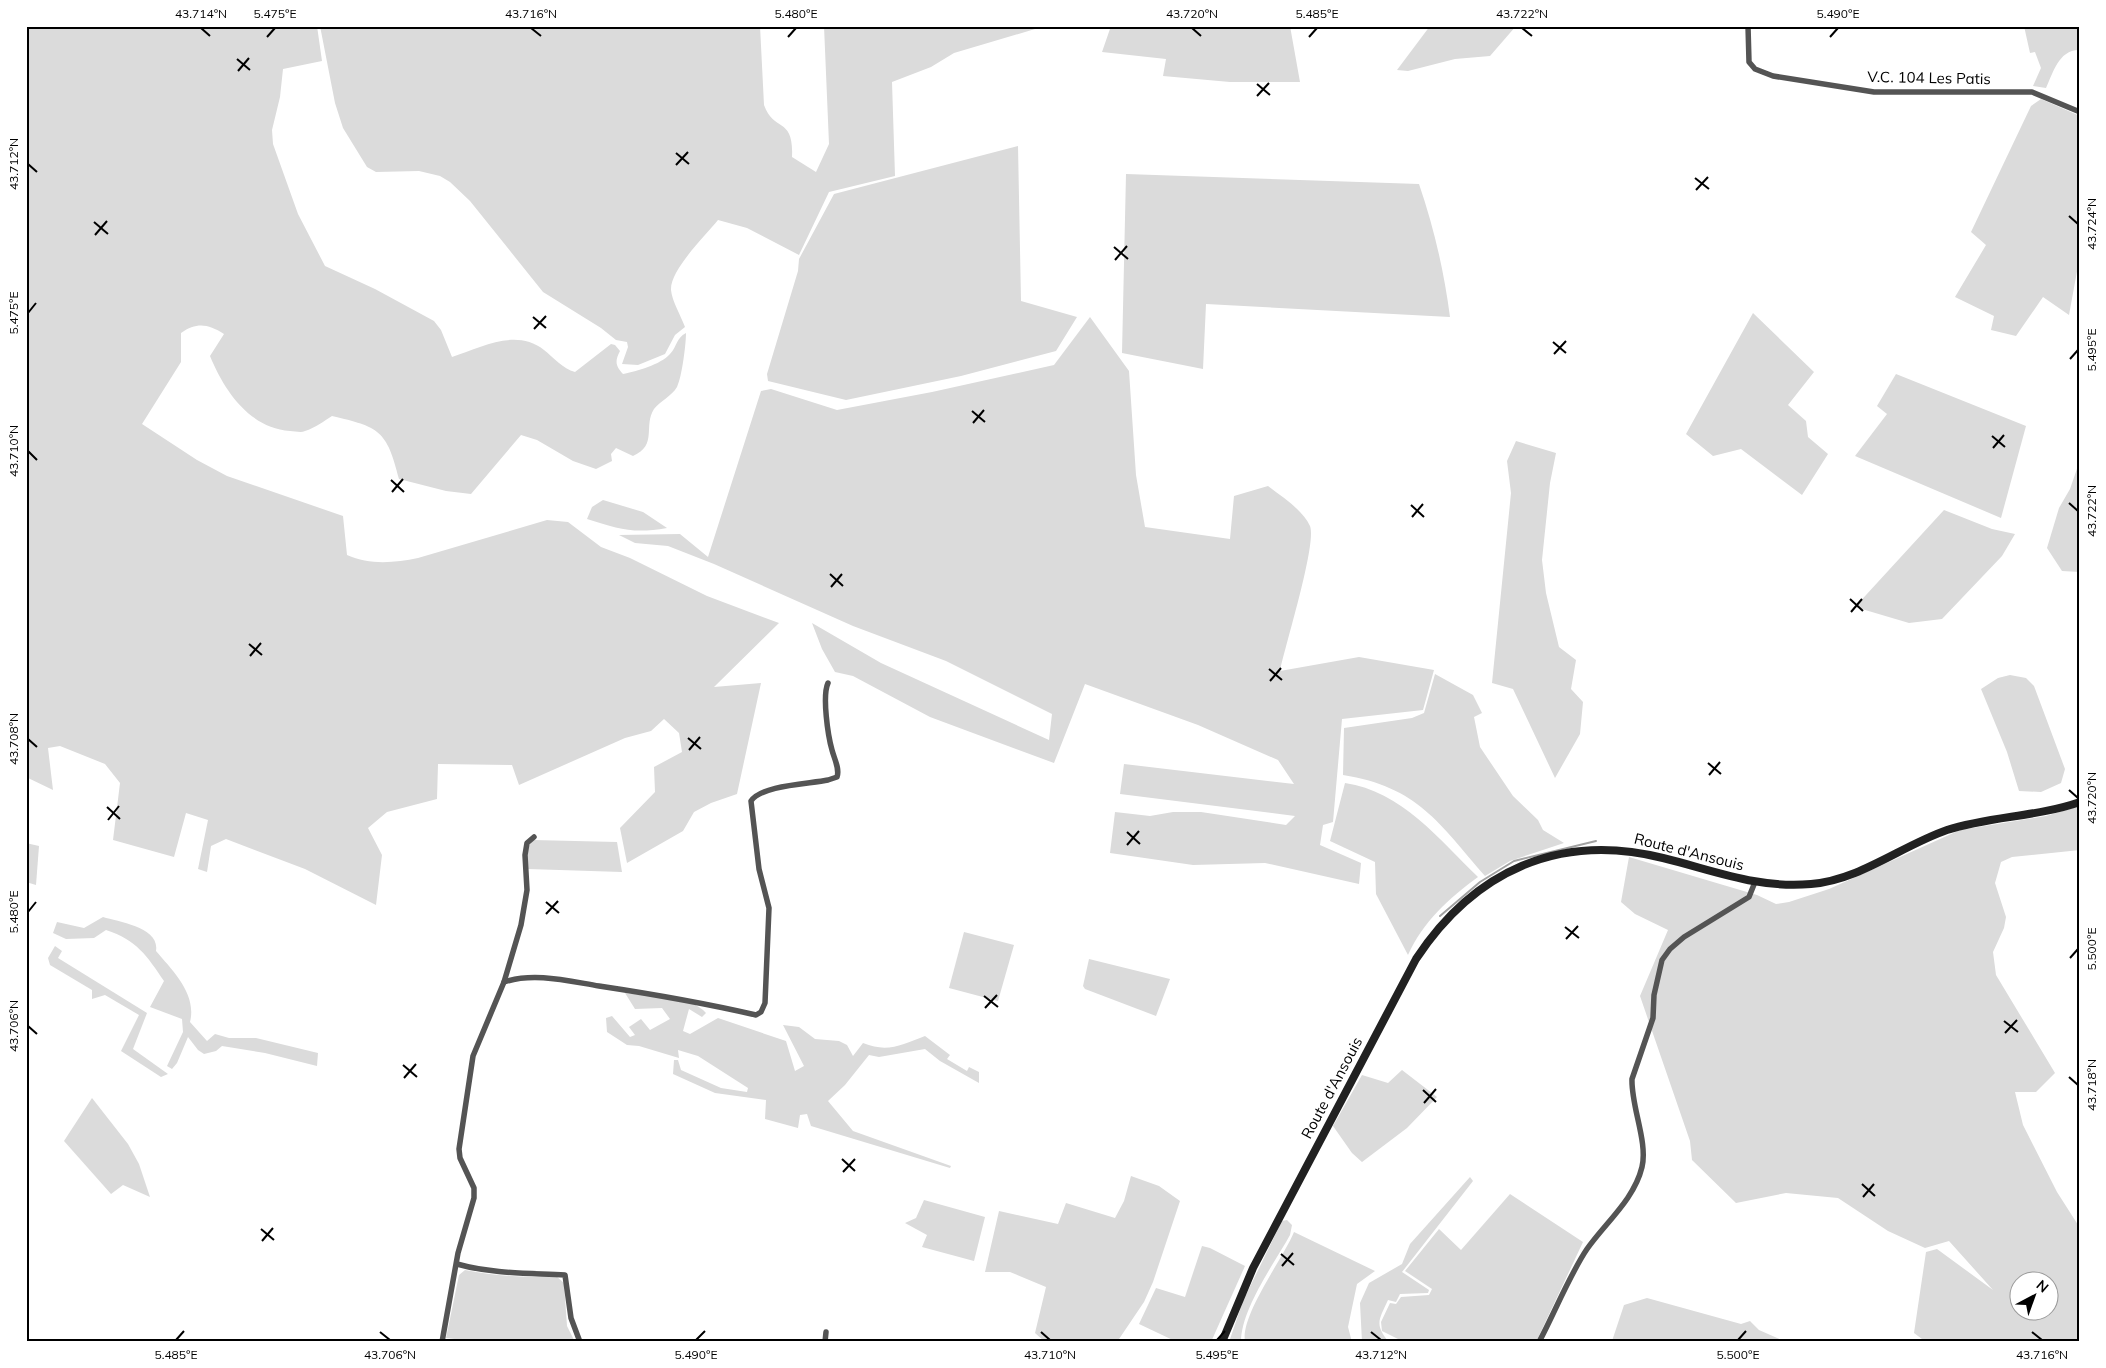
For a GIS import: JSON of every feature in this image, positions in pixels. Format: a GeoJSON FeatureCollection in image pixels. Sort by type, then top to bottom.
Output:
{"type":"FeatureCollection","features":[{"type":"Feature","properties":{"kind":"street","name":"V.C. 104 Les Patis"},"geometry":{"type":"LineString","coordinates":[[1748,26],[1749,62],[1755,69],[1773,76],[1874,92],[2032,92],[2080,112]]}},
{"type":"Feature","properties":{"kind":"street"},"geometry":{"type":"LineString","coordinates":[[504,982],[516,978],[566,981],[688,999],[756,1015],[761,1012],[765,1003],[768,908],[759,869],[751,801],[755,796],[766,790],[837,777],[839,772],[831,747],[825,702],[825,691],[828,683]]}},
{"type":"Feature","properties":{"kind":"street","name":"Route d'Ansouis"},"geometry":{"type":"LineString","coordinates":[[1222,1342],[1253,1268],[1416,959],[1430,937],[1461,904],[1495,879],[1535,860],[1582,850],[1616,849],[1636,852],[1755,882],[1791,885],[1826,882],[1862,870],[1946,830],[1988,819],[2056,809],[2080,802]]}},
{"type":"Feature","properties":{"kind":"street"},"geometry":{"type":"LineString","coordinates":[[442,1342],[460,1243],[474,1198],[474,1188],[460,1158],[459,1149],[468,1083],[477,1046],[504,982],[524,911],[528,890],[525,855],[528,842],[534,837]]}},
{"type":"Feature","properties":{"kind":"street"},"geometry":{"type":"LineString","coordinates":[[1540,1342],[1586,1250],[1618,1212],[1642,1166],[1632,1079],[1653,1018],[1654,995],[1662,960],[1670,949],[1684,937],[1749,896],[1755,882]]}},
{"type":"Feature","properties":{"kind":"street"},"geometry":{"type":"LineString","coordinates":[[457,1264],[474,1269],[513,1274],[565,1275],[571,1318],[580,1342]]}},
{"type":"Feature","properties":{"kind":"street"},"geometry":{"type":"LineString","coordinates":[[825,1342],[826,1332]]}},
{"type":"Feature","properties":{"kind":"shaded area"},"geometry":{"type":"Polygon","coordinates":[[[26,26],[317,26],[322,61],[283,69],[280,97],[272,130],[273,144],[298,214],[325,266],[375,289],[434,321],[441,330],[452,357],[499,342],[522,340],[544,350],[562,366],[575,372],[611,344],[615,345],[620,351],[617,363],[618,368],[623,374],[641,369],[666,358],[680,337],[686,333],[679,382],[672,393],[654,409],[651,415],[648,441],[641,452],[633,456],[616,448],[611,454],[612,461],[596,469],[573,461],[537,440],[521,435],[471,494],[446,491],[399,479],[395,463],[385,440],[379,433],[361,424],[332,416],[312,428],[300,432],[275,428],[262,423],[240,405],[223,382],[210,356],[224,334],[208,326],[192,327],[181,333],[181,362],[142,424],[197,460],[227,476],[343,516],[347,555],[355,558],[373,562],[409,560],[547,520],[568,522],[601,547],[630,558],[707,596],[779,623],[714,687],[761,683],[737,794],[711,803],[694,812],[683,831],[627,863],[620,828],[655,792],[654,767],[682,752],[679,733],[664,719],[651,731],[625,738],[519,785],[512,765],[438,764],[437,799],[387,812],[368,828],[382,855],[376,905],[305,869],[226,839],[211,846],[207,872],[198,869],[208,820],[186,813],[174,857],[113,840],[120,783],[105,764],[60,746],[48,748],[53,790],[26,777],[26,26]]]}},
{"type":"Feature","properties":{"kind":"shaded area"},"geometry":{"type":"Polygon","coordinates":[[[320,26],[760,26],[764,105],[768,114],[787,130],[792,144],[792,157],[816,172],[829,144],[824,26],[1035,26],[1035,29],[954,53],[931,67],[892,82],[895,176],[829,192],[799,255],[747,228],[718,220],[682,263],[672,282],[672,294],[685,327],[675,335],[665,354],[638,365],[622,364],[628,347],[627,342],[616,340],[601,328],[543,292],[470,201],[450,182],[440,176],[419,171],[376,172],[367,167],[343,128],[335,103],[320,26]]]}},
{"type":"Feature","properties":{"kind":"shaded area"},"geometry":{"type":"Polygon","coordinates":[[[1111,26],[1290,26],[1300,82],[1230,82],[1163,76],[1166,59],[1102,52],[1111,26]]]}},
{"type":"Feature","properties":{"kind":"shaded area"},"geometry":{"type":"Polygon","coordinates":[[[1430,26],[1516,26],[1490,56],[1455,59],[1408,71],[1397,70],[1430,26]]]}},
{"type":"Feature","properties":{"kind":"shaded area"},"geometry":{"type":"Polygon","coordinates":[[[2024,26],[2080,26],[2080,50],[2067,53],[2062,58],[2054,69],[2046,88],[2033,86],[2041,68],[2035,52],[2030,53],[2024,26]]]}},
{"type":"Feature","properties":{"kind":"shaded area"},"geometry":{"type":"Polygon","coordinates":[[[2041,99],[2080,116],[2080,255],[2069,315],[2043,297],[2016,336],[1991,330],[1994,316],[1955,297],[1986,245],[1971,232],[2031,106],[2041,99]]]}},
{"type":"Feature","properties":{"kind":"shaded area"},"geometry":{"type":"Polygon","coordinates":[[[1018,146],[1021,301],[1077,317],[1056,351],[961,376],[846,400],[768,381],[767,374],[798,271],[799,259],[834,194],[1018,146]]]}},
{"type":"Feature","properties":{"kind":"shaded area"},"geometry":{"type":"Polygon","coordinates":[[[1126,174],[1419,184],[1438,250],[1450,317],[1206,304],[1203,369],[1122,353],[1126,174]]]}},
{"type":"Feature","properties":{"kind":"shaded area"},"geometry":{"type":"Polygon","coordinates":[[[1753,313],[1814,372],[1788,405],[1806,421],[1808,437],[1828,454],[1802,495],[1741,449],[1713,456],[1686,434],[1753,313]]]}},
{"type":"Feature","properties":{"kind":"shaded area"},"geometry":{"type":"Polygon","coordinates":[[[1090,317],[1129,371],[1136,475],[1145,527],[1230,539],[1234,496],[1268,486],[1297,509],[1310,526],[1311,536],[1305,573],[1280,671],[1359,657],[1434,670],[1423,710],[1342,719],[1333,822],[1323,825],[1320,845],[1361,863],[1359,884],[1265,863],[1193,865],[1110,853],[1115,812],[1150,816],[1173,812],[1201,812],[1286,825],[1295,816],[1120,794],[1124,764],[1294,784],[1278,760],[1198,725],[1085,684],[1054,763],[930,717],[853,676],[835,672],[822,649],[812,623],[881,663],[1049,740],[1052,714],[946,661],[853,626],[714,564],[668,546],[635,543],[619,535],[680,534],[708,557],[761,391],[771,389],[837,410],[932,392],[1054,365],[1090,317]]]}},
{"type":"Feature","properties":{"kind":"shaded area"},"geometry":{"type":"Polygon","coordinates":[[[1896,374],[2026,426],[2001,518],[1855,456],[1887,414],[1877,406],[1896,374]]]}},
{"type":"Feature","properties":{"kind":"shaded area"},"geometry":{"type":"Polygon","coordinates":[[[1516,441],[1556,453],[1550,483],[1542,560],[1546,593],[1559,647],[1576,660],[1571,689],[1583,702],[1580,734],[1555,778],[1513,689],[1492,683],[1511,493],[1507,461],[1516,441]]]}},
{"type":"Feature","properties":{"kind":"shaded area"},"geometry":{"type":"Polygon","coordinates":[[[2080,460],[2080,572],[2062,571],[2047,548],[2059,508],[2070,489],[2080,460]]]}},
{"type":"Feature","properties":{"kind":"shaded area"},"geometry":{"type":"Polygon","coordinates":[[[603,500],[643,512],[667,528],[645,531],[626,530],[587,519],[592,507],[603,500]]]}},
{"type":"Feature","properties":{"kind":"shaded area"},"geometry":{"type":"Polygon","coordinates":[[[1944,510],[1992,529],[2015,534],[2002,556],[1942,619],[1909,623],[1855,607],[1944,510]]]}},
{"type":"Feature","properties":{"kind":"shaded area"},"geometry":{"type":"Polygon","coordinates":[[[1435,674],[1473,695],[1482,713],[1474,717],[1480,747],[1513,796],[1538,820],[1543,830],[1564,843],[1510,861],[1485,876],[1440,824],[1409,798],[1390,788],[1343,775],[1344,728],[1412,718],[1424,713],[1435,674]]]}},
{"type":"Feature","properties":{"kind":"shaded area"},"geometry":{"type":"Polygon","coordinates":[[[2010,675],[2026,678],[2034,686],[2065,769],[2061,783],[2041,792],[2019,791],[2007,752],[1981,689],[1998,678],[2010,675]]]}},
{"type":"Feature","properties":{"kind":"shaded area"},"geometry":{"type":"Polygon","coordinates":[[[1345,783],[1365,788],[1401,806],[1434,833],[1478,877],[1457,893],[1429,921],[1408,955],[1376,894],[1375,862],[1330,841],[1345,783]]]}},
{"type":"Feature","properties":{"kind":"shaded area"},"geometry":{"type":"Polygon","coordinates":[[[2080,806],[2080,850],[2012,857],[2001,862],[1995,883],[2006,917],[2004,928],[1993,952],[1996,975],[2055,1073],[2036,1092],[2015,1092],[2023,1125],[2057,1192],[2080,1228],[2080,1342],[1926,1342],[1914,1333],[1926,1252],[1937,1249],[1993,1290],[1949,1241],[1925,1248],[1888,1231],[1838,1198],[1786,1193],[1736,1203],[1692,1160],[1690,1141],[1640,996],[1668,930],[1635,914],[1621,902],[1629,857],[1757,895],[1776,904],[1789,902],[1829,889],[1960,830],[2046,816],[2080,806]]]}},
{"type":"Feature","properties":{"kind":"shaded area"},"geometry":{"type":"Polygon","coordinates":[[[533,840],[617,842],[622,872],[528,869],[528,850],[533,840]]]}},
{"type":"Feature","properties":{"kind":"shaded area"},"geometry":{"type":"Polygon","coordinates":[[[26,843],[39,846],[36,885],[26,882],[26,843]]]}},
{"type":"Feature","properties":{"kind":"shaded area"},"geometry":{"type":"Polygon","coordinates":[[[103,917],[137,927],[152,936],[156,943],[156,951],[176,975],[187,993],[190,1002],[190,1022],[207,1041],[215,1034],[229,1038],[256,1038],[318,1053],[317,1066],[265,1053],[222,1046],[216,1051],[204,1054],[198,1050],[188,1037],[177,1063],[172,1069],[167,1066],[183,1032],[182,1019],[150,1007],[164,981],[140,950],[126,939],[106,930],[94,938],[66,939],[53,933],[57,922],[84,928],[103,917]]]}},
{"type":"Feature","properties":{"kind":"shaded area"},"geometry":{"type":"Polygon","coordinates":[[[964,932],[1014,945],[998,1001],[949,988],[964,932]]]}},
{"type":"Feature","properties":{"kind":"shaded area"},"geometry":{"type":"Polygon","coordinates":[[[55,946],[62,951],[58,958],[147,1013],[133,1049],[168,1074],[161,1077],[121,1051],[139,1015],[105,995],[92,999],[92,990],[50,965],[48,958],[55,946]]]}},
{"type":"Feature","properties":{"kind":"shaded area"},"geometry":{"type":"Polygon","coordinates":[[[1089,959],[1170,979],[1156,1016],[1085,989],[1083,986],[1089,959]]]}},
{"type":"Feature","properties":{"kind":"shaded area"},"geometry":{"type":"Polygon","coordinates":[[[625,993],[680,1000],[700,1007],[706,1013],[702,1017],[689,1009],[683,1031],[690,1034],[718,1018],[786,1041],[795,1071],[804,1066],[783,1025],[799,1027],[815,1039],[839,1041],[847,1045],[853,1056],[863,1043],[887,1048],[902,1045],[925,1036],[950,1055],[947,1059],[967,1071],[969,1067],[979,1072],[979,1083],[940,1061],[925,1049],[879,1057],[869,1055],[845,1085],[828,1101],[853,1131],[951,1166],[950,1168],[811,1126],[807,1114],[800,1115],[798,1128],[765,1119],[766,1100],[715,1093],[673,1074],[674,1060],[678,1060],[681,1070],[721,1088],[747,1092],[748,1088],[698,1056],[678,1050],[679,1058],[639,1046],[627,1045],[607,1032],[606,1018],[612,1016],[630,1037],[635,1035],[629,1027],[641,1019],[650,1030],[670,1019],[662,1008],[635,1009],[625,993]]]}},
{"type":"Feature","properties":{"kind":"shaded area"},"geometry":{"type":"Polygon","coordinates":[[[1402,1070],[1437,1097],[1407,1128],[1362,1162],[1352,1153],[1333,1126],[1362,1075],[1388,1083],[1402,1070]]]}},
{"type":"Feature","properties":{"kind":"shaded area"},"geometry":{"type":"Polygon","coordinates":[[[92,1098],[128,1144],[139,1164],[150,1197],[123,1185],[111,1194],[64,1141],[92,1098]]]}},
{"type":"Feature","properties":{"kind":"shaded area"},"geometry":{"type":"Polygon","coordinates":[[[1131,1176],[1159,1186],[1180,1201],[1153,1282],[1144,1302],[1117,1342],[1045,1342],[1035,1333],[1046,1287],[1010,1272],[985,1272],[999,1211],[1058,1224],[1066,1203],[1115,1218],[1124,1201],[1131,1176]]]}},
{"type":"Feature","properties":{"kind":"shaded area"},"geometry":{"type":"Polygon","coordinates":[[[1470,1177],[1473,1181],[1402,1272],[1429,1290],[1428,1293],[1400,1294],[1396,1302],[1388,1300],[1380,1317],[1380,1326],[1381,1331],[1389,1342],[1382,1342],[1377,1339],[1376,1342],[1362,1342],[1360,1303],[1369,1283],[1402,1264],[1410,1244],[1470,1177]]]}},
{"type":"Feature","properties":{"kind":"shaded area"},"geometry":{"type":"Polygon","coordinates":[[[1510,1194],[1583,1242],[1536,1342],[1404,1342],[1382,1331],[1381,1322],[1390,1303],[1396,1304],[1401,1297],[1429,1295],[1432,1289],[1405,1271],[1439,1229],[1461,1250],[1510,1194]]]}},
{"type":"Feature","properties":{"kind":"shaded area"},"geometry":{"type":"Polygon","coordinates":[[[924,1200],[985,1217],[974,1261],[922,1247],[927,1235],[905,1223],[916,1218],[924,1200]]]}},
{"type":"Feature","properties":{"kind":"shaded area"},"geometry":{"type":"Polygon","coordinates":[[[1287,1220],[1292,1225],[1290,1235],[1252,1301],[1242,1329],[1241,1342],[1229,1342],[1243,1301],[1282,1221],[1287,1220]]]}},
{"type":"Feature","properties":{"kind":"shaded area"},"geometry":{"type":"Polygon","coordinates":[[[1294,1232],[1375,1271],[1357,1284],[1348,1327],[1352,1342],[1245,1342],[1245,1331],[1255,1302],[1294,1232]]]}},
{"type":"Feature","properties":{"kind":"shaded area"},"geometry":{"type":"Polygon","coordinates":[[[1202,1246],[1210,1248],[1245,1266],[1211,1342],[1177,1342],[1139,1324],[1156,1288],[1185,1297],[1202,1246]]]}},
{"type":"Feature","properties":{"kind":"shaded area"},"geometry":{"type":"Polygon","coordinates":[[[465,1270],[510,1276],[556,1276],[564,1283],[567,1326],[575,1342],[479,1342],[446,1338],[459,1275],[465,1270]]]}},
{"type":"Feature","properties":{"kind":"shaded area"},"geometry":{"type":"Polygon","coordinates":[[[1647,1298],[1741,1324],[1750,1321],[1759,1330],[1786,1342],[1612,1341],[1624,1305],[1647,1298]]]}},
{"type":"Feature","properties":{"kind":"waterway"},"geometry":{"type":"LineString","coordinates":[[1440,916],[1480,882],[1514,861],[1596,841]]}}]}
